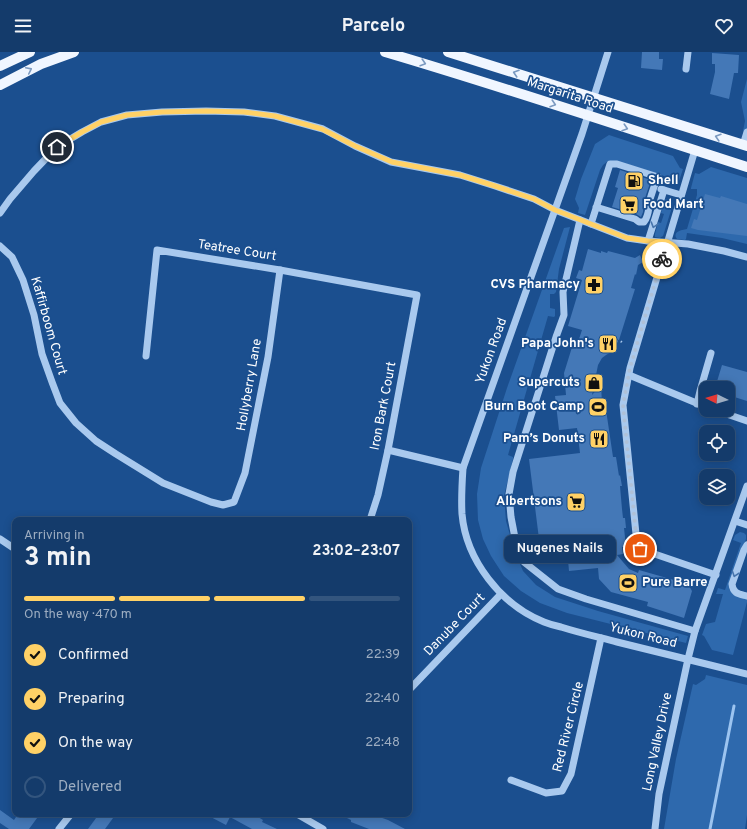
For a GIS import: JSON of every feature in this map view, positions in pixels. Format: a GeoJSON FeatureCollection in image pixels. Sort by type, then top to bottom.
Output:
{"type":"FeatureCollection","features":[{"type":"Feature","properties":{"kind":"main road"},"geometry":{"type":"LineString","coordinates":[[0,66],[30,52]]}},
{"type":"Feature","properties":{"kind":"main road"},"geometry":{"type":"LineString","coordinates":[[0,85],[57,55],[74,52]]}},
{"type":"Feature","properties":{"kind":"main road","name":"Margarita Road"},"geometry":{"type":"LineString","coordinates":[[385,52],[458,73],[747,167]]}},
{"type":"Feature","properties":{"kind":"main road","name":"Margarita Road"},"geometry":{"type":"LineString","coordinates":[[448,52],[745,146]]}},
{"type":"Feature","properties":{"kind":"street","name":"Yukon Road"},"geometry":{"type":"LineString","coordinates":[[608,52],[588,116],[463,468],[461,496],[462,515],[466,536],[483,572],[492,585],[514,606],[544,622],[601,638],[747,674]]}},
{"type":"Feature","properties":{"kind":"street"},"geometry":{"type":"LineString","coordinates":[[686,69],[688,52]]}},
{"type":"Feature","properties":{"kind":"street"},"geometry":{"type":"LineString","coordinates":[[0,213],[34,171],[57,147],[101,122],[127,115],[162,112],[244,112],[275,116],[322,129],[355,146],[392,162],[460,175],[534,199],[555,210],[627,238],[688,244],[717,249],[747,257]]}},
{"type":"Feature","properties":{"kind":"street"},"geometry":{"type":"LineString","coordinates":[[745,146],[747,132]]}},
{"type":"Feature","properties":{"kind":"street"},"geometry":{"type":"LineString","coordinates":[[695,150],[632,362],[623,405],[636,534],[640,549],[716,574]]}},
{"type":"Feature","properties":{"kind":"street"},"geometry":{"type":"LineString","coordinates":[[591,224],[596,207],[610,164],[617,164],[658,177],[650,198],[650,206],[644,222],[639,222],[596,207]]}},
{"type":"Feature","properties":{"kind":"street"},"geometry":{"type":"LineString","coordinates":[[654,187],[681,195]]}},
{"type":"Feature","properties":{"kind":"street"},"geometry":{"type":"LineString","coordinates":[[648,241],[664,190]]}},
{"type":"Feature","properties":{"kind":"street"},"geometry":{"type":"LineString","coordinates":[[580,220],[564,292],[564,315],[512,472],[508,494],[515,538],[524,562],[558,590],[696,632]]}},
{"type":"Feature","properties":{"kind":"street","name":"Kaffirboom Court"},"geometry":{"type":"LineString","coordinates":[[0,246],[12,257],[23,280],[34,315],[42,354],[52,382],[60,403],[76,423],[96,441],[163,483],[211,502],[223,505],[234,502]]}},
{"type":"Feature","properties":{"kind":"street","name":"Teatree Court"},"geometry":{"type":"LineString","coordinates":[[146,356],[157,250],[280,270],[417,295]]}},
{"type":"Feature","properties":{"kind":"street","name":"Hollyberry Lane"},"geometry":{"type":"LineString","coordinates":[[234,502],[246,473],[268,357],[280,270]]}},
{"type":"Feature","properties":{"kind":"street","name":"Iron Bark Court"},"geometry":{"type":"LineString","coordinates":[[371,517],[378,495],[388,450],[417,295]]}},
{"type":"Feature","properties":{"kind":"street"},"geometry":{"type":"LineString","coordinates":[[629,375],[697,404],[711,353]]}},
{"type":"Feature","properties":{"kind":"street"},"geometry":{"type":"LineString","coordinates":[[735,416],[747,420]]}},
{"type":"Feature","properties":{"kind":"street"},"geometry":{"type":"LineString","coordinates":[[388,450],[463,468]]}},
{"type":"Feature","properties":{"kind":"street","name":"Long Valley Drive"},"geometry":{"type":"LineString","coordinates":[[655,829],[659,794],[688,659],[716,574],[735,521],[744,502],[747,486]]}},
{"type":"Feature","properties":{"kind":"street"},"geometry":{"type":"LineString","coordinates":[[735,521],[747,525]]}},
{"type":"Feature","properties":{"kind":"street"},"geometry":{"type":"LineString","coordinates":[[0,539],[12,547]]}},
{"type":"Feature","properties":{"kind":"street"},"geometry":{"type":"LineString","coordinates":[[747,545],[732,584],[732,588],[735,593],[747,596]]}},
{"type":"Feature","properties":{"kind":"street","name":"Danube Court"},"geometry":{"type":"LineString","coordinates":[[412,687],[501,594]]}},
{"type":"Feature","properties":{"kind":"street","name":"Red River Circle"},"geometry":{"type":"LineString","coordinates":[[511,780],[546,793],[562,790],[571,774],[601,638]]}},
{"type":"Feature","properties":{"kind":"street"},"geometry":{"type":"LineString","coordinates":[[59,829],[69,817]]}},
{"type":"Feature","properties":{"kind":"street"},"geometry":{"type":"LineString","coordinates":[[302,817],[323,829]]}},
{"type":"Feature","properties":{"kind":"path"},"geometry":{"type":"LineString","coordinates":[[614,352],[617,341],[622,341]]}},
{"type":"Feature","properties":{"kind":"shaded area"},"geometry":{"type":"Polygon","coordinates":[[[747,79],[747,132],[743,131],[745,121],[741,102],[747,79]]]}},
{"type":"Feature","properties":{"kind":"shaded area"},"geometry":{"type":"Polygon","coordinates":[[[609,135],[673,156],[680,168],[683,169],[678,184],[671,183],[664,176],[617,161],[608,161],[600,170],[585,215],[578,213],[579,208],[575,199],[581,179],[595,144],[609,135]]]}},
{"type":"Feature","properties":{"kind":"shaded area"},"geometry":{"type":"Polygon","coordinates":[[[711,167],[747,178],[747,244],[722,238],[687,233],[685,240],[677,239],[676,237],[676,233],[687,229],[697,195],[697,189],[691,189],[695,173],[699,174],[711,167]]]}},
{"type":"Feature","properties":{"kind":"shaded area"},"geometry":{"type":"Polygon","coordinates":[[[666,199],[673,204],[663,236],[660,238],[655,237],[658,222],[661,223],[664,214],[661,213],[666,199]]]}},
{"type":"Feature","properties":{"kind":"shaded area"},"geometry":{"type":"Polygon","coordinates":[[[570,227],[559,269],[556,292],[554,294],[550,294],[550,308],[555,309],[555,316],[548,316],[508,455],[513,457],[513,459],[504,496],[506,521],[514,549],[523,571],[536,585],[555,597],[598,611],[688,636],[686,643],[567,613],[540,603],[521,591],[504,576],[491,556],[483,539],[478,520],[477,494],[481,468],[507,388],[564,228],[570,227]]]}},
{"type":"Feature","properties":{"kind":"shaded area"},"geometry":{"type":"Polygon","coordinates":[[[740,532],[746,535],[746,539],[729,584],[729,589],[733,594],[747,599],[747,602],[733,655],[712,650],[702,635],[706,624],[715,622],[723,594],[716,594],[718,588],[725,590],[741,543],[733,540],[735,535],[740,532]]]}},
{"type":"Feature","properties":{"kind":"shaded area"},"geometry":{"type":"Polygon","coordinates":[[[706,675],[747,685],[747,815],[745,829],[664,829],[676,759],[693,684],[696,685],[705,679],[706,675]]]}},
{"type":"Feature","properties":{"kind":"building"},"geometry":{"type":"Polygon","coordinates":[[[642,52],[659,52],[659,59],[663,59],[662,70],[641,68],[642,52]]]}},
{"type":"Feature","properties":{"kind":"building"},"geometry":{"type":"Polygon","coordinates":[[[712,53],[739,55],[738,73],[734,73],[729,99],[710,94],[715,72],[715,64],[712,64],[712,53]]]}},
{"type":"Feature","properties":{"kind":"building"},"geometry":{"type":"Polygon","coordinates":[[[620,170],[651,180],[644,201],[641,217],[636,214],[612,207],[618,188],[615,187],[620,170]]]}},
{"type":"Feature","properties":{"kind":"building"},"geometry":{"type":"Polygon","coordinates":[[[705,194],[720,198],[721,196],[747,204],[747,236],[691,228],[694,219],[697,220],[705,194]]]}},
{"type":"Feature","properties":{"kind":"building"},"geometry":{"type":"Polygon","coordinates":[[[588,249],[601,253],[601,251],[607,253],[608,251],[635,258],[640,255],[643,262],[638,265],[636,275],[635,274],[631,288],[635,289],[619,340],[616,339],[613,351],[602,358],[598,365],[592,395],[601,385],[602,403],[605,403],[613,457],[616,457],[622,486],[620,486],[623,518],[625,518],[626,528],[624,528],[626,547],[622,547],[623,554],[617,555],[629,569],[638,573],[639,570],[688,584],[692,591],[684,618],[647,606],[648,602],[611,592],[599,579],[598,568],[569,571],[568,560],[542,563],[529,459],[580,453],[577,428],[559,430],[555,396],[566,395],[564,373],[573,344],[577,345],[582,330],[568,326],[582,280],[576,278],[579,270],[582,271],[588,249]]]}},
{"type":"Feature","properties":{"kind":"building"},"geometry":{"type":"Polygon","coordinates":[[[722,365],[747,372],[747,401],[735,397],[735,381],[717,381],[722,365]]]}},
{"type":"Feature","properties":{"kind":"building"},"geometry":{"type":"Polygon","coordinates":[[[0,810],[14,820],[16,817],[38,817],[29,829],[9,829],[0,823],[0,810]]]}},
{"type":"Feature","properties":{"kind":"building"},"geometry":{"type":"Polygon","coordinates":[[[97,817],[114,817],[105,829],[88,829],[97,817]]]}},
{"type":"Feature","properties":{"kind":"building"},"geometry":{"type":"Polygon","coordinates":[[[211,817],[230,817],[226,825],[211,817]]]}},
{"type":"Feature","properties":{"kind":"building"},"geometry":{"type":"Polygon","coordinates":[[[230,817],[258,817],[263,820],[262,822],[277,829],[252,829],[230,817]]]}},
{"type":"Feature","properties":{"kind":"building"},"geometry":{"type":"Polygon","coordinates":[[[345,817],[380,817],[405,829],[369,829],[351,822],[351,820],[345,817]]]}},
{"type":"Feature","properties":{"kind":"waterway"},"geometry":{"type":"LineString","coordinates":[[710,829],[734,706]]}},
{"type":"Feature","properties":{"kind":"way so far"},"geometry":{"type":"LineString","coordinates":[[640,549],[636,534],[623,405],[630,368],[662,259]]}},
{"type":"Feature","properties":{"kind":"place","name":"Shell"},"geometry":{"type":"Point","coordinates":[634,181]}},
{"type":"Feature","properties":{"kind":"place","name":"Food Mart"},"geometry":{"type":"Point","coordinates":[629,205]}},
{"type":"Feature","properties":{"kind":"place","name":"CVS Pharmacy"},"geometry":{"type":"Point","coordinates":[594,285]}},
{"type":"Feature","properties":{"kind":"place","name":"Papa John's"},"geometry":{"type":"Point","coordinates":[608,344]}},
{"type":"Feature","properties":{"kind":"place","name":"Supercuts"},"geometry":{"type":"Point","coordinates":[594,383]}},
{"type":"Feature","properties":{"kind":"place","name":"Burn Boot Camp"},"geometry":{"type":"Point","coordinates":[598,407]}},
{"type":"Feature","properties":{"kind":"place","name":"Pam’s Donuts"},"geometry":{"type":"Point","coordinates":[599,439]}},
{"type":"Feature","properties":{"kind":"place","name":"Albertsons"},"geometry":{"type":"Point","coordinates":[576,502]}},
{"type":"Feature","properties":{"kind":"place","name":"Nugenes Nails"},"geometry":{"type":"Point","coordinates":[640,549]}},
{"type":"Feature","properties":{"kind":"place","name":"Pure Barre"},"geometry":{"type":"Point","coordinates":[628,583]}},
{"type":"Feature","properties":{"kind":"route"},"geometry":{"type":"LineString","coordinates":[[57,147],[101,122],[127,115],[162,112],[206,111],[244,112],[275,116],[322,129],[355,146],[392,162],[460,175],[534,199],[555,210],[627,238],[668,242],[662,259]]}}]}
